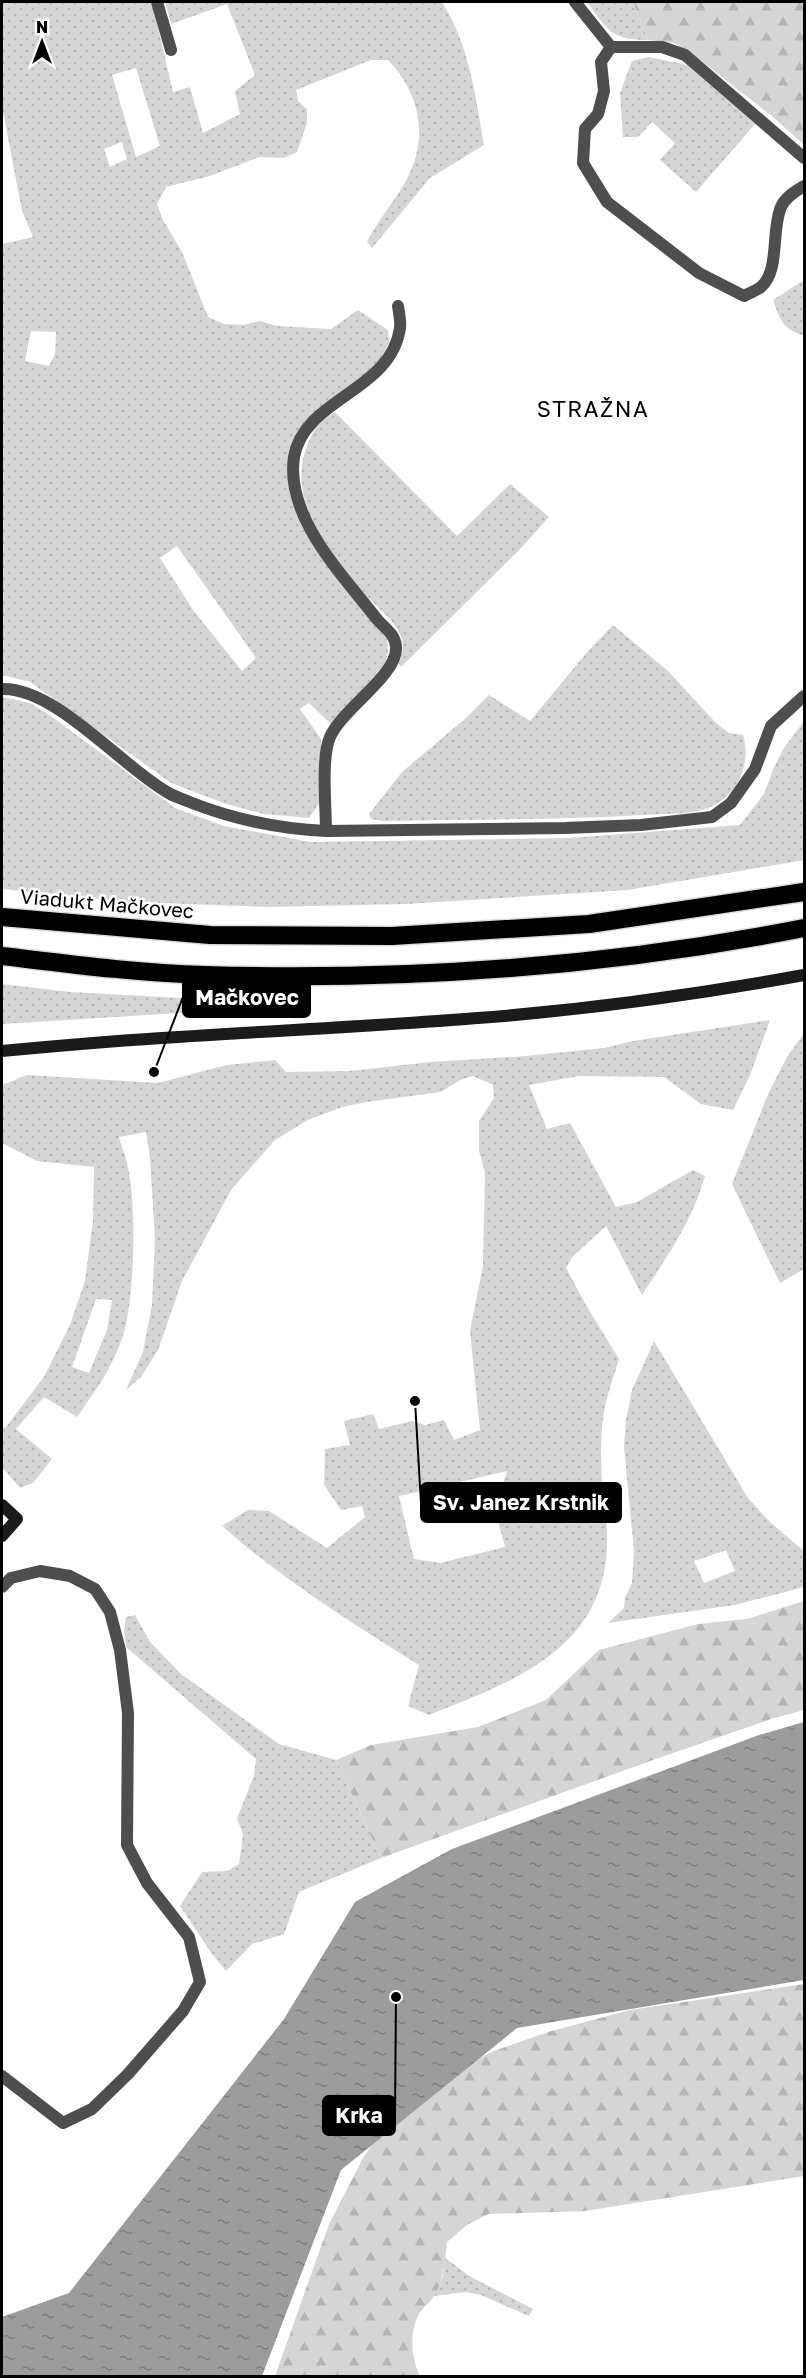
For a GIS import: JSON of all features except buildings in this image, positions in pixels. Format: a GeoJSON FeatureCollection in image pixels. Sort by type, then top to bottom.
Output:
{"type":"FeatureCollection","features":[{"type":"Feature","properties":{"kind":"highway","name":"Viadukt Mačkovec"},"geometry":{"type":"LineString","coordinates":[[2,917],[210,935],[392,936],[589,924],[804,892]]}},
{"type":"Feature","properties":{"kind":"highway"},"geometry":{"type":"LineString","coordinates":[[2,956],[97,967],[204,975],[407,975],[521,968],[617,958],[704,947],[804,928]]}},
{"type":"Feature","properties":{"kind":"main road"},"geometry":{"type":"LineString","coordinates":[[2,1051],[124,1039],[503,1016],[634,1002],[804,975]]}},
{"type":"Feature","properties":{"kind":"main road"},"geometry":{"type":"LineString","coordinates":[[2,1505],[17,1519],[2,1536]]}},
{"type":"Feature","properties":{"kind":"street"},"geometry":{"type":"LineString","coordinates":[[157,2],[171,50]]}},
{"type":"Feature","properties":{"kind":"street"},"geometry":{"type":"LineString","coordinates":[[575,2],[611,47]]}},
{"type":"Feature","properties":{"kind":"street"},"geometry":{"type":"LineString","coordinates":[[611,47],[662,47],[685,55],[804,158]]}},
{"type":"Feature","properties":{"kind":"street"},"geometry":{"type":"LineString","coordinates":[[611,47],[601,62],[604,91],[598,114],[585,129],[583,163],[607,202],[699,273],[744,296],[762,286],[773,266],[774,239],[781,206],[792,193],[804,186]]}},
{"type":"Feature","properties":{"kind":"street"},"geometry":{"type":"LineString","coordinates":[[326,831],[325,770],[328,740],[335,726],[381,679],[392,663],[396,648],[392,633],[379,621],[321,547],[299,507],[293,487],[294,456],[305,429],[373,376],[391,356],[400,328],[398,306]]}},
{"type":"Feature","properties":{"kind":"street"},"geometry":{"type":"LineString","coordinates":[[2,689],[11,688],[41,699],[167,792],[251,823],[326,831],[565,828],[670,823],[712,817],[731,803],[755,769],[771,726],[804,696]]}},
{"type":"Feature","properties":{"kind":"street"},"geometry":{"type":"LineString","coordinates":[[2,1587],[11,1578],[40,1571],[70,1576],[95,1589],[110,1612],[120,1650],[128,1713],[127,1845],[147,1883],[189,1937],[200,1982],[183,2011],[128,2074],[92,2109],[63,2123],[2,2076]]}},
{"type":"Feature","properties":{"kind":"green space"},"geometry":{"type":"Polygon","coordinates":[[[2,2],[152,2],[173,92],[190,87],[203,133],[240,114],[235,91],[255,75],[227,4],[171,24],[165,2],[442,2],[459,36],[470,71],[484,145],[430,178],[372,248],[367,242],[407,179],[418,147],[418,116],[414,101],[408,87],[388,60],[371,60],[296,90],[298,101],[307,109],[307,123],[297,152],[284,158],[259,157],[210,176],[166,187],[157,204],[163,220],[182,252],[208,317],[224,324],[244,325],[259,321],[278,326],[331,329],[358,310],[388,330],[389,343],[376,367],[310,418],[288,477],[290,495],[298,515],[340,582],[387,638],[388,650],[386,662],[332,725],[309,703],[300,709],[321,739],[322,804],[318,805],[309,818],[264,814],[226,804],[171,783],[30,682],[2,675],[2,244],[33,237],[22,211],[2,106],[2,2]],[[136,68],[112,75],[136,157],[160,146],[136,68]],[[122,142],[104,149],[110,167],[127,159],[122,142]],[[31,331],[25,361],[49,366],[55,354],[56,332],[31,331]],[[177,546],[160,558],[193,610],[242,671],[256,658],[177,546]]]}},
{"type":"Feature","properties":{"kind":"green space"},"geometry":{"type":"Polygon","coordinates":[[[587,2],[633,2],[648,40],[625,38],[611,32],[587,2]]]}},
{"type":"Feature","properties":{"kind":"green space"},"geometry":{"type":"Polygon","coordinates":[[[633,2],[804,2],[804,145],[773,117],[690,52],[674,43],[648,40],[633,2]]]}},
{"type":"Feature","properties":{"kind":"green space"},"geometry":{"type":"Polygon","coordinates":[[[649,57],[687,65],[755,124],[696,192],[660,160],[675,143],[652,122],[638,137],[623,137],[620,93],[632,61],[649,57]]]}},
{"type":"Feature","properties":{"kind":"green space"},"geometry":{"type":"Polygon","coordinates":[[[804,280],[804,336],[783,323],[773,300],[804,280]]]}},
{"type":"Feature","properties":{"kind":"green space"},"geometry":{"type":"Polygon","coordinates":[[[335,412],[457,536],[510,484],[549,517],[522,547],[401,667],[399,664],[403,645],[400,634],[387,616],[360,589],[326,544],[308,510],[303,492],[301,474],[309,440],[319,424],[335,412]]]}},
{"type":"Feature","properties":{"kind":"green space"},"geometry":{"type":"Polygon","coordinates":[[[613,625],[668,671],[716,723],[729,733],[743,735],[746,755],[744,765],[737,784],[724,799],[707,809],[698,811],[611,817],[383,821],[371,819],[369,814],[402,772],[466,718],[489,695],[530,721],[589,650],[613,625]]]}},
{"type":"Feature","properties":{"kind":"green space"},"geometry":{"type":"Polygon","coordinates":[[[2,697],[30,703],[51,716],[175,808],[224,826],[310,842],[569,838],[740,825],[764,794],[784,748],[804,721],[804,860],[628,890],[406,904],[269,907],[131,902],[2,889],[2,697]]]}},
{"type":"Feature","properties":{"kind":"green space"},"geometry":{"type":"Polygon","coordinates":[[[2,984],[70,992],[218,1000],[245,1004],[228,1010],[2,1024],[2,984]]]}},
{"type":"Feature","properties":{"kind":"green space"},"geometry":{"type":"Polygon","coordinates":[[[770,1020],[750,1075],[733,1110],[701,1104],[664,1077],[579,1076],[529,1085],[547,1129],[570,1123],[616,1207],[637,1202],[693,1170],[705,1176],[686,1223],[642,1295],[606,1226],[572,1257],[566,1268],[619,1359],[607,1399],[602,1430],[602,1485],[607,1545],[602,1581],[590,1611],[571,1636],[548,1657],[491,1689],[429,1715],[408,1706],[419,1665],[293,1582],[222,1526],[248,1510],[269,1511],[327,1548],[365,1517],[362,1506],[341,1510],[324,1485],[325,1449],[350,1445],[344,1421],[373,1414],[379,1429],[412,1421],[425,1425],[444,1420],[454,1440],[480,1430],[470,1331],[483,1266],[485,1172],[479,1151],[479,1121],[494,1098],[493,1085],[473,1076],[460,1080],[441,1092],[342,1107],[308,1120],[275,1140],[231,1190],[182,1281],[158,1350],[141,1377],[126,1390],[143,1352],[152,1305],[155,1239],[150,1158],[146,1132],[119,1137],[130,1176],[133,1267],[125,1328],[117,1352],[105,1375],[77,1417],[44,1397],[16,1429],[52,1459],[33,1483],[20,1488],[2,1467],[2,1428],[6,1427],[44,1377],[70,1325],[85,1281],[93,1221],[94,1167],[37,1161],[2,1143],[2,1085],[27,1075],[158,1083],[227,1065],[275,1060],[286,1072],[349,1071],[604,1048],[633,1041],[770,1020]],[[96,1299],[72,1367],[89,1373],[107,1330],[112,1300],[96,1299]],[[507,1471],[399,1496],[414,1559],[440,1563],[505,1547],[497,1517],[499,1496],[507,1471]]]}},
{"type":"Feature","properties":{"kind":"green space"},"geometry":{"type":"Polygon","coordinates":[[[804,1033],[804,1269],[780,1283],[732,1184],[769,1092],[787,1057],[804,1033]]]}},
{"type":"Feature","properties":{"kind":"green space"},"geometry":{"type":"Polygon","coordinates":[[[654,1341],[748,1498],[771,1523],[804,1551],[804,1587],[735,1605],[608,1623],[624,1608],[625,1597],[632,1583],[634,1551],[624,1447],[632,1390],[654,1341]],[[726,1550],[694,1561],[704,1583],[735,1571],[726,1550]]]}},
{"type":"Feature","properties":{"kind":"green space"},"geometry":{"type":"Polygon","coordinates":[[[804,1601],[804,1710],[771,1719],[656,1759],[381,1858],[336,1760],[371,1745],[478,1727],[546,1700],[599,1650],[698,1624],[747,1619],[804,1601]]]}},
{"type":"Feature","properties":{"kind":"green space"},"geometry":{"type":"Polygon","coordinates":[[[135,1615],[150,1642],[181,1674],[279,1744],[336,1760],[381,1858],[299,1892],[284,1934],[252,1944],[226,1971],[180,1906],[202,1872],[227,1871],[239,1864],[243,1835],[237,1818],[254,1776],[256,1759],[126,1647],[124,1630],[126,1617],[135,1615]]]}},
{"type":"Feature","properties":{"kind":"green space"},"geometry":{"type":"Polygon","coordinates":[[[804,1984],[804,2176],[585,2211],[488,2214],[467,2225],[447,2242],[440,2283],[419,2314],[414,2329],[413,2353],[420,2376],[275,2376],[329,2224],[362,2160],[386,2122],[424,2085],[494,2051],[548,2032],[630,2010],[804,1984]]]}},
{"type":"Feature","properties":{"kind":"green space"},"geometry":{"type":"Polygon","coordinates":[[[445,2258],[471,2277],[533,2309],[529,2316],[481,2295],[466,2292],[434,2296],[443,2276],[445,2258]]]}},
{"type":"Feature","properties":{"kind":"water"},"geometry":{"type":"Polygon","coordinates":[[[804,1722],[804,1980],[517,2028],[341,2170],[262,2376],[2,2376],[2,2317],[69,2293],[284,2019],[355,1902],[452,1849],[759,1735],[804,1722]]]}},
{"type":"Feature","properties":{"kind":"place","name":"Mačkovec"},"geometry":{"type":"Point","coordinates":[154,1072]}},
{"type":"Feature","properties":{"kind":"place","name":"Sv. Janez Krstnik"},"geometry":{"type":"Point","coordinates":[415,1401]}},
{"type":"Feature","properties":{"kind":"place","name":"Krka"},"geometry":{"type":"Point","coordinates":[396,1997]}},
{"type":"Feature","properties":{"kind":"district","name":"STRAŽNA"},"geometry":{"type":"Point","coordinates":[593,409]}}]}
